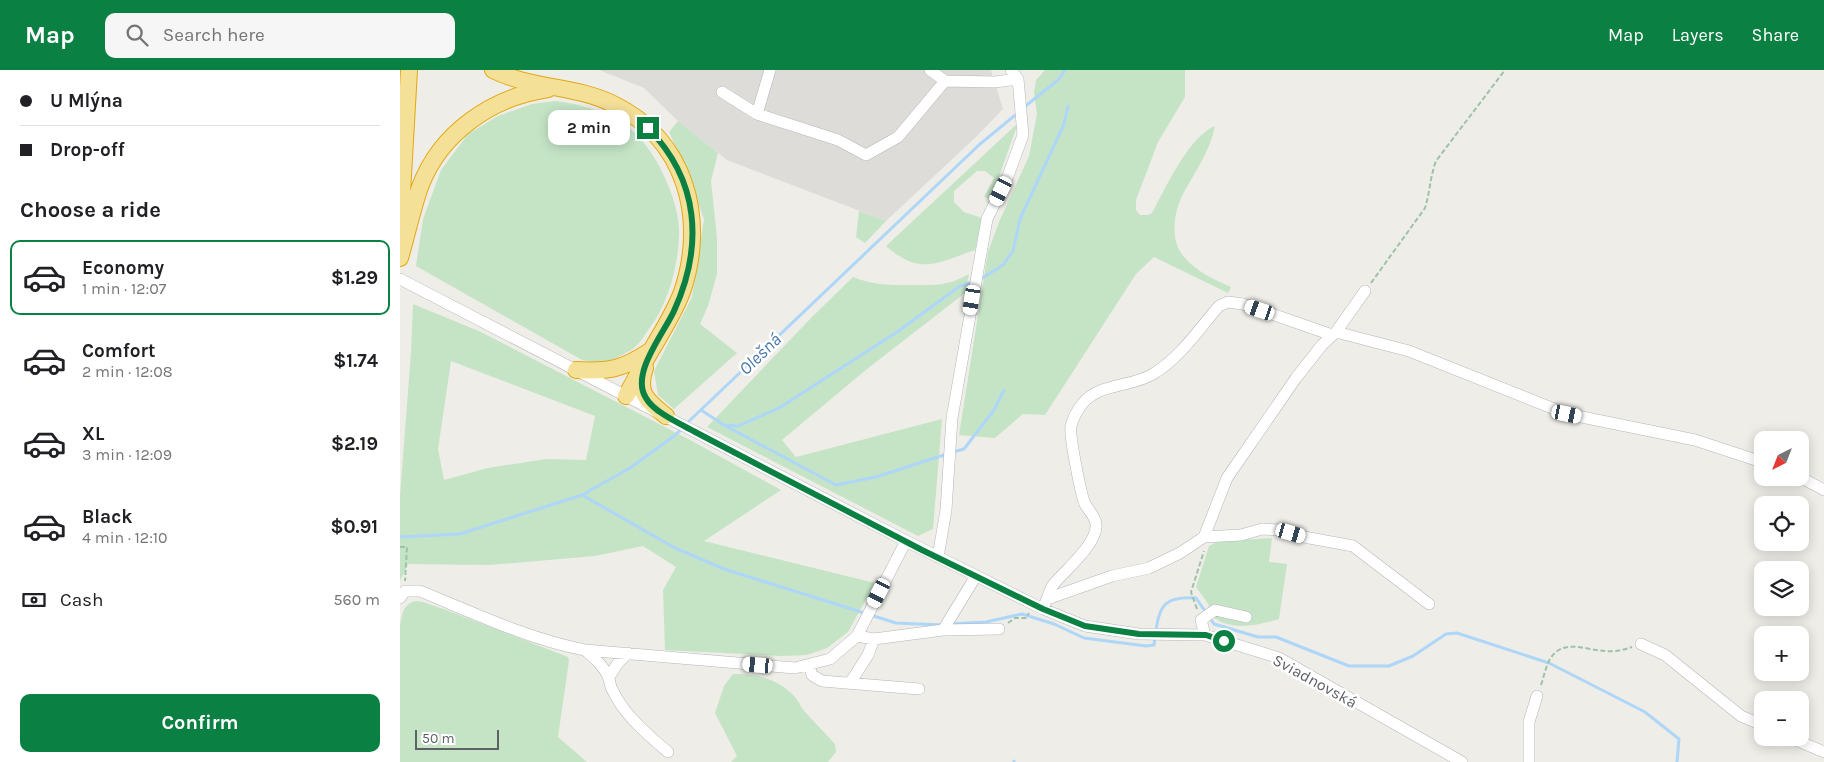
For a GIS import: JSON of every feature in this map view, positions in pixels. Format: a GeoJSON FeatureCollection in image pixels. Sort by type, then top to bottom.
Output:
{"type":"FeatureCollection","features":[{"type":"Feature","properties":{"kind":"highway"},"geometry":{"type":"LineString","coordinates":[[400,228],[409,70]]}},
{"type":"Feature","properties":{"kind":"highway"},"geometry":{"type":"LineString","coordinates":[[493,70],[513,78],[595,96],[632,114],[662,142],[683,178],[690,201],[693,224],[688,270],[674,312],[626,396]]}},
{"type":"Feature","properties":{"kind":"highway"},"geometry":{"type":"LineString","coordinates":[[400,258],[420,187],[442,149],[456,133],[484,111],[510,98],[532,91],[555,88]]}},
{"type":"Feature","properties":{"kind":"highway"},"geometry":{"type":"LineString","coordinates":[[576,370],[597,371],[617,369],[652,349]]}},
{"type":"Feature","properties":{"kind":"highway"},"geometry":{"type":"LineString","coordinates":[[652,349],[643,373],[641,386],[646,399],[666,416]]}},
{"type":"Feature","properties":{"kind":"street"},"geometry":{"type":"LineString","coordinates":[[757,114],[770,70]]}},
{"type":"Feature","properties":{"kind":"street"},"geometry":{"type":"LineString","coordinates":[[930,70],[945,81],[995,82],[1014,74],[1020,99],[1023,135],[1008,176],[987,220],[952,418],[946,510],[938,558]]}},
{"type":"Feature","properties":{"kind":"street"},"geometry":{"type":"LineString","coordinates":[[722,92],[757,114],[838,140],[866,155],[898,137],[945,81]]}},
{"type":"Feature","properties":{"kind":"street","name":"Sviadnovská"},"geometry":{"type":"LineString","coordinates":[[400,279],[938,558],[976,576],[1045,604],[1085,626],[1139,634],[1206,635],[1279,658],[1462,762]]}},
{"type":"Feature","properties":{"kind":"street"},"geometry":{"type":"LineString","coordinates":[[1204,537],[1227,478],[1296,378],[1334,334],[1365,291]]}},
{"type":"Feature","properties":{"kind":"street"},"geometry":{"type":"LineString","coordinates":[[1045,604],[1053,585],[1075,563],[1094,537],[1096,529],[1094,518],[1085,504],[1071,440],[1071,424],[1078,411],[1087,399],[1101,391],[1152,375],[1176,356],[1219,306],[1228,302],[1243,304],[1334,334],[1408,351],[1567,414],[1695,440],[1754,459]]}},
{"type":"Feature","properties":{"kind":"street"},"geometry":{"type":"LineString","coordinates":[[1809,482],[1824,490]]}},
{"type":"Feature","properties":{"kind":"street"},"geometry":{"type":"LineString","coordinates":[[1045,604],[1112,576],[1149,568],[1180,553],[1204,537],[1241,535],[1262,529],[1279,530],[1352,546],[1429,604]]}},
{"type":"Feature","properties":{"kind":"street"},"geometry":{"type":"LineString","coordinates":[[402,594],[420,591],[522,633],[563,646],[585,650],[795,668],[830,659],[857,636],[906,541]]}},
{"type":"Feature","properties":{"kind":"street"},"geometry":{"type":"LineString","coordinates":[[946,626],[976,576]]}},
{"type":"Feature","properties":{"kind":"street"},"geometry":{"type":"LineString","coordinates":[[1206,635],[1201,620],[1215,610],[1246,617]]}},
{"type":"Feature","properties":{"kind":"street"},"geometry":{"type":"LineString","coordinates":[[857,636],[874,639],[946,626],[999,629]]}},
{"type":"Feature","properties":{"kind":"street"},"geometry":{"type":"LineString","coordinates":[[850,683],[868,655],[874,639]]}},
{"type":"Feature","properties":{"kind":"street"},"geometry":{"type":"LineString","coordinates":[[1641,644],[1665,655],[1741,716],[1754,722]]}},
{"type":"Feature","properties":{"kind":"street"},"geometry":{"type":"LineString","coordinates":[[585,650],[600,662],[608,677],[612,691],[629,714],[647,734],[668,752]]}},
{"type":"Feature","properties":{"kind":"street"},"geometry":{"type":"LineString","coordinates":[[608,677],[618,662],[628,653]]}},
{"type":"Feature","properties":{"kind":"street"},"geometry":{"type":"LineString","coordinates":[[809,664],[812,675],[822,681],[920,689]]}},
{"type":"Feature","properties":{"kind":"street"},"geometry":{"type":"LineString","coordinates":[[1529,762],[1529,722],[1537,696]]}},
{"type":"Feature","properties":{"kind":"street"},"geometry":{"type":"LineString","coordinates":[[1809,746],[1824,752]]}},
{"type":"Feature","properties":{"kind":"path"},"geometry":{"type":"LineString","coordinates":[[1365,291],[1425,208],[1429,196],[1431,174],[1436,161],[1505,70]]}},
{"type":"Feature","properties":{"kind":"path"},"geometry":{"type":"LineString","coordinates":[[400,547],[407,547],[402,594]]}},
{"type":"Feature","properties":{"kind":"path"},"geometry":{"type":"LineString","coordinates":[[1194,599],[1191,592],[1205,549]]}},
{"type":"Feature","properties":{"kind":"path"},"geometry":{"type":"LineString","coordinates":[[999,629],[1015,618],[1026,618]]}},
{"type":"Feature","properties":{"kind":"path"},"geometry":{"type":"LineString","coordinates":[[1537,696],[1550,660],[1558,650],[1570,646],[1605,651],[1621,650],[1641,644]]}},
{"type":"Feature","properties":{"kind":"shaded area"},"geometry":{"type":"Polygon","coordinates":[[[599,70],[991,70],[1003,109],[977,136],[886,221],[727,160],[678,121],[644,88],[599,70]]]}},
{"type":"Feature","properties":{"kind":"green space"},"geometry":{"type":"Polygon","coordinates":[[[1045,70],[1185,70],[1185,97],[1158,142],[1136,200],[1136,210],[1140,215],[1152,213],[1187,152],[1196,140],[1215,126],[1206,154],[1179,203],[1174,228],[1177,244],[1185,258],[1206,275],[1231,287],[1228,293],[1154,257],[1136,274],[1045,415],[1023,414],[995,438],[959,435],[988,252],[999,222],[1029,156],[1037,114],[1034,93],[1036,80],[1045,70]]]}},
{"type":"Feature","properties":{"kind":"green space"},"geometry":{"type":"Polygon","coordinates":[[[555,101],[608,115],[635,133],[644,142],[660,167],[672,195],[679,223],[677,260],[671,285],[662,308],[643,338],[633,349],[605,362],[582,360],[416,266],[423,219],[441,170],[468,134],[498,116],[532,104],[555,101]]]}},
{"type":"Feature","properties":{"kind":"green space"},"geometry":{"type":"Polygon","coordinates":[[[678,121],[718,153],[711,181],[717,238],[717,274],[708,306],[700,324],[737,353],[674,409],[658,395],[654,371],[692,297],[704,219],[684,164],[669,132],[678,121]]]}},
{"type":"Feature","properties":{"kind":"green space"},"geometry":{"type":"Polygon","coordinates":[[[1018,123],[991,199],[984,197],[994,178],[985,171],[977,171],[954,191],[954,202],[964,212],[982,218],[975,250],[939,262],[919,264],[898,255],[886,246],[1018,123]]]}},
{"type":"Feature","properties":{"kind":"green space"},"geometry":{"type":"Polygon","coordinates":[[[859,211],[886,221],[865,243],[856,237],[859,211]]]}},
{"type":"Feature","properties":{"kind":"green space"},"geometry":{"type":"Polygon","coordinates":[[[969,274],[965,293],[867,369],[782,440],[796,457],[942,419],[933,529],[918,536],[707,427],[811,318],[853,277],[880,284],[932,285],[953,281],[969,274]]]}},
{"type":"Feature","properties":{"kind":"green space"},"geometry":{"type":"Polygon","coordinates":[[[413,304],[481,332],[692,441],[781,490],[704,541],[875,583],[848,632],[827,648],[807,655],[781,656],[665,650],[663,590],[676,567],[643,546],[595,556],[489,565],[408,564],[400,581],[400,496],[413,304]],[[451,361],[438,449],[444,480],[488,468],[546,459],[586,460],[595,416],[451,361]]]}},
{"type":"Feature","properties":{"kind":"green space"},"geometry":{"type":"Polygon","coordinates":[[[1272,538],[1269,562],[1287,564],[1279,619],[1261,624],[1241,626],[1223,623],[1214,618],[1207,611],[1209,605],[1196,587],[1209,546],[1219,541],[1272,538]]]}},
{"type":"Feature","properties":{"kind":"green space"},"geometry":{"type":"Polygon","coordinates":[[[416,601],[449,611],[568,657],[558,737],[587,762],[400,762],[400,627],[406,607],[408,604],[416,601]]]}},
{"type":"Feature","properties":{"kind":"green space"},"geometry":{"type":"Polygon","coordinates":[[[733,674],[766,678],[788,690],[805,712],[835,744],[836,752],[828,762],[731,762],[737,756],[715,713],[724,686],[733,674]]]}},
{"type":"Feature","properties":{"kind":"waterway","name":"Olešná"},"geometry":{"type":"LineString","coordinates":[[1023,108],[1058,80],[1065,70]]}},
{"type":"Feature","properties":{"kind":"waterway"},"geometry":{"type":"LineString","coordinates":[[979,280],[1003,265],[1013,251],[1020,219],[1064,124],[1068,106]]}},
{"type":"Feature","properties":{"kind":"waterway","name":"Olešná"},"geometry":{"type":"LineString","coordinates":[[686,424],[980,144],[1019,112]]}},
{"type":"Feature","properties":{"kind":"waterway"},"geometry":{"type":"LineString","coordinates":[[724,425],[738,426],[779,408],[897,332],[960,286],[973,282]]}},
{"type":"Feature","properties":{"kind":"waterway"},"geometry":{"type":"LineString","coordinates":[[953,452],[964,449],[994,410],[1004,390]]}},
{"type":"Feature","properties":{"kind":"waterway"},"geometry":{"type":"LineString","coordinates":[[701,410],[724,425],[836,485],[876,477],[947,454]]}},
{"type":"Feature","properties":{"kind":"waterway","name":"Olešná"},"geometry":{"type":"LineString","coordinates":[[400,537],[460,534],[582,495],[630,468],[682,429]]}},
{"type":"Feature","properties":{"kind":"waterway"},"geometry":{"type":"LineString","coordinates":[[582,495],[675,548],[724,569],[896,623],[943,625]]}},
{"type":"Feature","properties":{"kind":"waterway"},"geometry":{"type":"LineString","coordinates":[[1156,631],[1159,614],[1166,604],[1171,600],[1196,598],[1214,624],[1258,637],[1276,637],[1349,666],[1389,666],[1413,656],[1446,634],[1457,633],[1549,663],[1645,712],[1679,739],[1677,762]]}},
{"type":"Feature","properties":{"kind":"waterway"},"geometry":{"type":"LineString","coordinates":[[949,624],[986,622],[1022,614],[1054,624],[1084,638],[1146,646],[1154,645],[1155,638]]}},
{"type":"Feature","properties":{"kind":"route"},"geometry":{"type":"LineString","coordinates":[[648,128],[662,142],[674,159],[683,178],[690,201],[693,224],[692,247],[682,291],[674,312],[652,349],[643,373],[641,386],[646,399],[666,416],[699,434],[906,541],[1043,609],[1085,626],[1139,634],[1206,635],[1224,641]]}}]}
